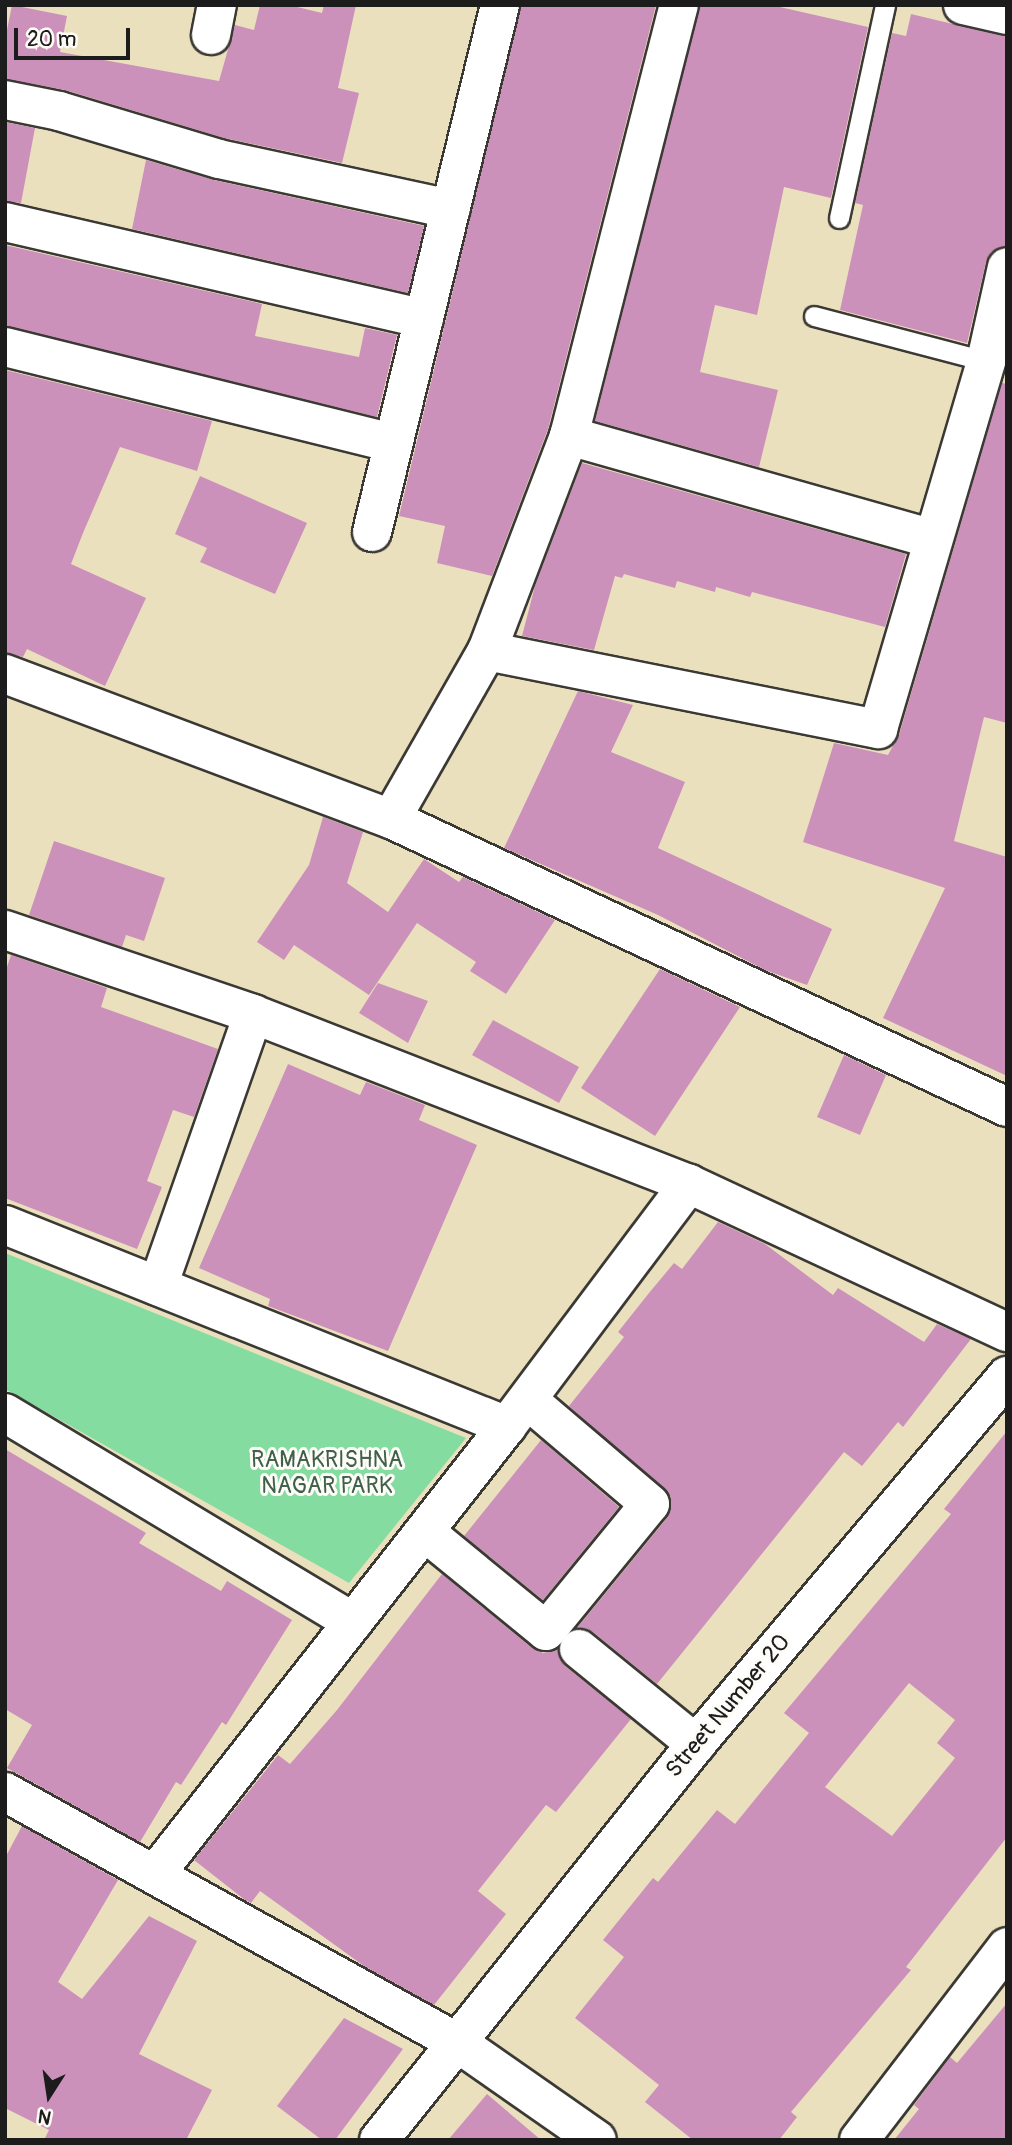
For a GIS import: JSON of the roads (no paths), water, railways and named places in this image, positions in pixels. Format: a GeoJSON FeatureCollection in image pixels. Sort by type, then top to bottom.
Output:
{"type":"FeatureCollection","features":[{"type":"Feature","properties":{"kind":"street"},"geometry":{"type":"LineString","coordinates":[[372,532],[500,5]]}},
{"type":"Feature","properties":{"kind":"street"},"geometry":{"type":"LineString","coordinates":[[391,819],[487,651],[569,436],[678,5]]}},
{"type":"Feature","properties":{"kind":"street"},"geometry":{"type":"LineString","coordinates":[[963,5],[1007,15]]}},
{"type":"Feature","properties":{"kind":"street"},"geometry":{"type":"LineString","coordinates":[[5,100],[60,111],[219,159],[451,209]]}},
{"type":"Feature","properties":{"kind":"street"},"geometry":{"type":"LineString","coordinates":[[5,222],[425,318]]}},
{"type":"Feature","properties":{"kind":"street"},"geometry":{"type":"LineString","coordinates":[[487,651],[878,729],[986,361],[1007,267]]}},
{"type":"Feature","properties":{"kind":"street"},"geometry":{"type":"LineString","coordinates":[[5,347],[392,443]]}},
{"type":"Feature","properties":{"kind":"street"},"geometry":{"type":"LineString","coordinates":[[569,436],[933,539]]}},
{"type":"Feature","properties":{"kind":"street"},"geometry":{"type":"LineString","coordinates":[[5,674],[391,819],[1007,1107]]}},
{"type":"Feature","properties":{"kind":"street"},"geometry":{"type":"LineString","coordinates":[[5,930],[253,1014],[689,1184],[1007,1332]]}},
{"type":"Feature","properties":{"kind":"street"},"geometry":{"type":"LineString","coordinates":[[158,1286],[253,1014]]}},
{"type":"Feature","properties":{"kind":"street"},"geometry":{"type":"LineString","coordinates":[[156,1873],[518,1413],[689,1184]]}},
{"type":"Feature","properties":{"kind":"street"},"geometry":{"type":"LineString","coordinates":[[5,1225],[158,1286],[518,1413],[649,1504],[546,1630],[425,1532]]}},
{"type":"Feature","properties":{"kind":"street","name":"Street Number 20"},"geometry":{"type":"LineString","coordinates":[[379,2140],[696,1744],[1007,1376]]}},
{"type":"Feature","properties":{"kind":"street"},"geometry":{"type":"LineString","coordinates":[[5,1413],[353,1622]]}},
{"type":"Feature","properties":{"kind":"street"},"geometry":{"type":"LineString","coordinates":[[579,1649],[696,1744]]}},
{"type":"Feature","properties":{"kind":"street"},"geometry":{"type":"LineString","coordinates":[[5,1792],[156,1873],[458,2043],[597,2140]]}},
{"type":"Feature","properties":{"kind":"street"},"geometry":{"type":"LineString","coordinates":[[859,2140],[1007,1947]]}},
{"type":"Feature","properties":{"kind":"lane"},"geometry":{"type":"LineString","coordinates":[[838,218],[885,5]]}},
{"type":"Feature","properties":{"kind":"lane"},"geometry":{"type":"LineString","coordinates":[[814,316],[986,361]]}},
{"type":"Feature","properties":{"kind":"park label","name":"RAMAKRISHNA NAGAR PARK"},"geometry":{"type":"Point","coordinates":[327,1473]}}]}
